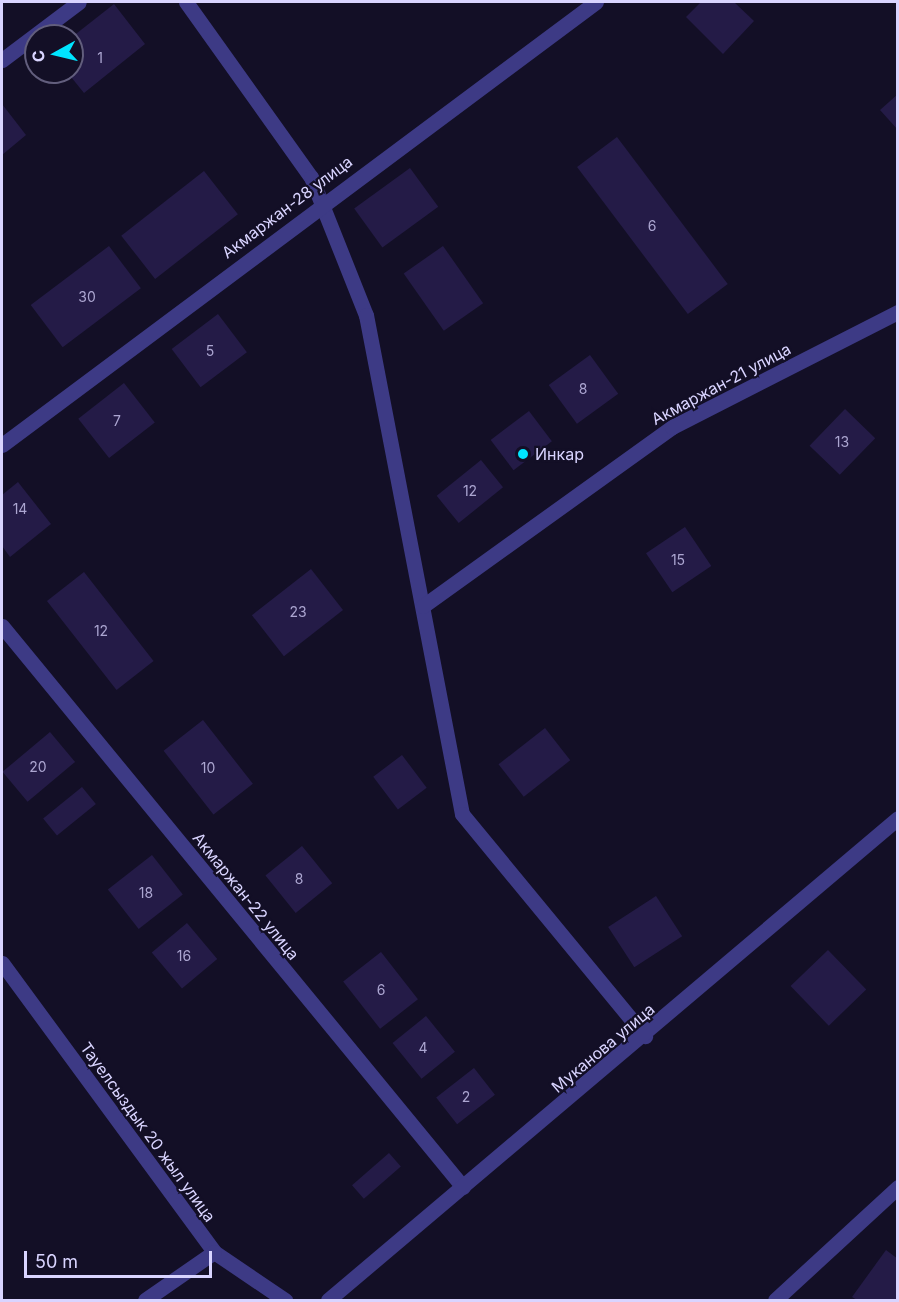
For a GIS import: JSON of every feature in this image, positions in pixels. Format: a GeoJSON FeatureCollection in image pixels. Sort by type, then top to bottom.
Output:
{"type":"FeatureCollection","features":[{"type":"Feature","properties":{"kind":"street"},"geometry":{"type":"LineString","coordinates":[[2,60],[79,2]]}},
{"type":"Feature","properties":{"kind":"street"},"geometry":{"type":"LineString","coordinates":[[186,2],[311,177],[366,315],[462,814],[645,1036]]}},
{"type":"Feature","properties":{"kind":"street","name":"Акмаржан-28 улица"},"geometry":{"type":"LineString","coordinates":[[2,445],[322,203],[596,2]]}},
{"type":"Feature","properties":{"kind":"street","name":"Акмаржан-21 улица"},"geometry":{"type":"LineString","coordinates":[[423,606],[672,427],[897,312]]}},
{"type":"Feature","properties":{"kind":"street","name":"Акмаржан-22 улица"},"geometry":{"type":"LineString","coordinates":[[2,626],[464,1187]]}},
{"type":"Feature","properties":{"kind":"street","name":"Муканова улица"},"geometry":{"type":"LineString","coordinates":[[328,1300],[645,1036],[897,818]]}},
{"type":"Feature","properties":{"kind":"street","name":"Тауелсыздык 20 жыл улица"},"geometry":{"type":"LineString","coordinates":[[2,963],[214,1252],[285,1300]]}},
{"type":"Feature","properties":{"kind":"street"},"geometry":{"type":"LineString","coordinates":[[775,1300],[894,1194]]}},
{"type":"Feature","properties":{"kind":"street"},"geometry":{"type":"LineString","coordinates":[[145,1300],[214,1252]]}},
{"type":"Feature","properties":{"kind":"building"},"geometry":{"type":"Polygon","coordinates":[[[701,2],[734,2],[754,21],[723,54],[686,17],[701,2]]]}},
{"type":"Feature","properties":{"kind":"building"},"geometry":{"type":"Polygon","coordinates":[[[114,4],[145,44],[84,93],[77,84],[84,84],[84,28],[114,4]]]}},
{"type":"Feature","properties":{"kind":"building"},"geometry":{"type":"Polygon","coordinates":[[[898,94],[898,130],[880,110],[898,94]]]}},
{"type":"Feature","properties":{"kind":"building"},"geometry":{"type":"Polygon","coordinates":[[[2,104],[26,135],[2,155],[2,104]]]}},
{"type":"Feature","properties":{"kind":"building"},"geometry":{"type":"Polygon","coordinates":[[[617,137],[728,284],[688,314],[577,167],[617,137]]]}},
{"type":"Feature","properties":{"kind":"building"},"geometry":{"type":"Polygon","coordinates":[[[410,168],[438,207],[382,247],[354,209],[410,168]]]}},
{"type":"Feature","properties":{"kind":"building"},"geometry":{"type":"Polygon","coordinates":[[[204,171],[238,214],[155,279],[121,236],[204,171]]]}},
{"type":"Feature","properties":{"kind":"building"},"geometry":{"type":"Polygon","coordinates":[[[109,246],[141,288],[63,347],[31,305],[109,246]]]}},
{"type":"Feature","properties":{"kind":"building"},"geometry":{"type":"Polygon","coordinates":[[[443,246],[483,303],[444,331],[404,274],[443,246]]]}},
{"type":"Feature","properties":{"kind":"building"},"geometry":{"type":"Polygon","coordinates":[[[218,314],[247,352],[201,387],[172,349],[218,314]]]}},
{"type":"Feature","properties":{"kind":"building"},"geometry":{"type":"Polygon","coordinates":[[[590,355],[618,394],[577,424],[549,385],[590,355]]]}},
{"type":"Feature","properties":{"kind":"building"},"geometry":{"type":"Polygon","coordinates":[[[124,383],[155,422],[109,458],[78,419],[124,383]]]}},
{"type":"Feature","properties":{"kind":"building"},"geometry":{"type":"Polygon","coordinates":[[[845,409],[875,438],[840,475],[810,446],[845,409]]]}},
{"type":"Feature","properties":{"kind":"building"},"geometry":{"type":"Polygon","coordinates":[[[529,411],[552,441],[514,470],[491,440],[529,411]]]}},
{"type":"Feature","properties":{"kind":"building"},"geometry":{"type":"Polygon","coordinates":[[[481,460],[503,487],[459,523],[437,496],[481,460]]]}},
{"type":"Feature","properties":{"kind":"building"},"geometry":{"type":"Polygon","coordinates":[[[18,482],[51,524],[10,557],[2,546],[2,495],[18,482]]]}},
{"type":"Feature","properties":{"kind":"building"},"geometry":{"type":"Polygon","coordinates":[[[685,527],[711,566],[672,592],[646,553],[685,527]]]}},
{"type":"Feature","properties":{"kind":"building"},"geometry":{"type":"Polygon","coordinates":[[[311,569],[343,610],[284,656],[252,615],[311,569]]]}},
{"type":"Feature","properties":{"kind":"building"},"geometry":{"type":"Polygon","coordinates":[[[84,572],[154,661],[117,690],[47,601],[84,572]]]}},
{"type":"Feature","properties":{"kind":"building"},"geometry":{"type":"Polygon","coordinates":[[[203,720],[253,784],[213,815],[164,751],[203,720]]]}},
{"type":"Feature","properties":{"kind":"building"},"geometry":{"type":"Polygon","coordinates":[[[545,728],[570,760],[524,797],[499,764],[545,728]]]}},
{"type":"Feature","properties":{"kind":"building"},"geometry":{"type":"Polygon","coordinates":[[[50,732],[75,762],[28,802],[3,772],[50,732]]]}},
{"type":"Feature","properties":{"kind":"building"},"geometry":{"type":"Polygon","coordinates":[[[402,755],[427,788],[398,809],[373,777],[402,755]]]}},
{"type":"Feature","properties":{"kind":"building"},"geometry":{"type":"Polygon","coordinates":[[[82,787],[96,804],[57,836],[43,818],[82,787]]]}},
{"type":"Feature","properties":{"kind":"building"},"geometry":{"type":"Polygon","coordinates":[[[302,846],[332,883],[296,913],[265,876],[302,846]]]}},
{"type":"Feature","properties":{"kind":"building"},"geometry":{"type":"Polygon","coordinates":[[[152,855],[183,894],[139,929],[108,889],[152,855]]]}},
{"type":"Feature","properties":{"kind":"building"},"geometry":{"type":"Polygon","coordinates":[[[656,896],[682,936],[634,967],[608,927],[656,896]]]}},
{"type":"Feature","properties":{"kind":"building"},"geometry":{"type":"Polygon","coordinates":[[[187,923],[217,959],[182,989],[152,953],[187,923]]]}},
{"type":"Feature","properties":{"kind":"building"},"geometry":{"type":"Polygon","coordinates":[[[828,950],[866,990],[829,1026],[791,986],[828,950]]]}},
{"type":"Feature","properties":{"kind":"building"},"geometry":{"type":"Polygon","coordinates":[[[381,952],[418,999],[380,1029],[343,982],[381,952]]]}},
{"type":"Feature","properties":{"kind":"building"},"geometry":{"type":"Polygon","coordinates":[[[426,1016],[455,1052],[422,1079],[393,1043],[426,1016]]]}},
{"type":"Feature","properties":{"kind":"building"},"geometry":{"type":"Polygon","coordinates":[[[474,1068],[495,1095],[457,1124],[436,1098],[474,1068]]]}},
{"type":"Feature","properties":{"kind":"building"},"geometry":{"type":"Polygon","coordinates":[[[389,1153],[401,1167],[364,1199],[352,1185],[389,1153]]]}},
{"type":"Feature","properties":{"kind":"building"},"geometry":{"type":"Polygon","coordinates":[[[886,1250],[898,1259],[898,1300],[857,1300],[852,1297],[886,1250]]]}},
{"type":"Feature","properties":{"kind":"place","name":"Инкар"},"geometry":{"type":"Point","coordinates":[523,454]}}]}
